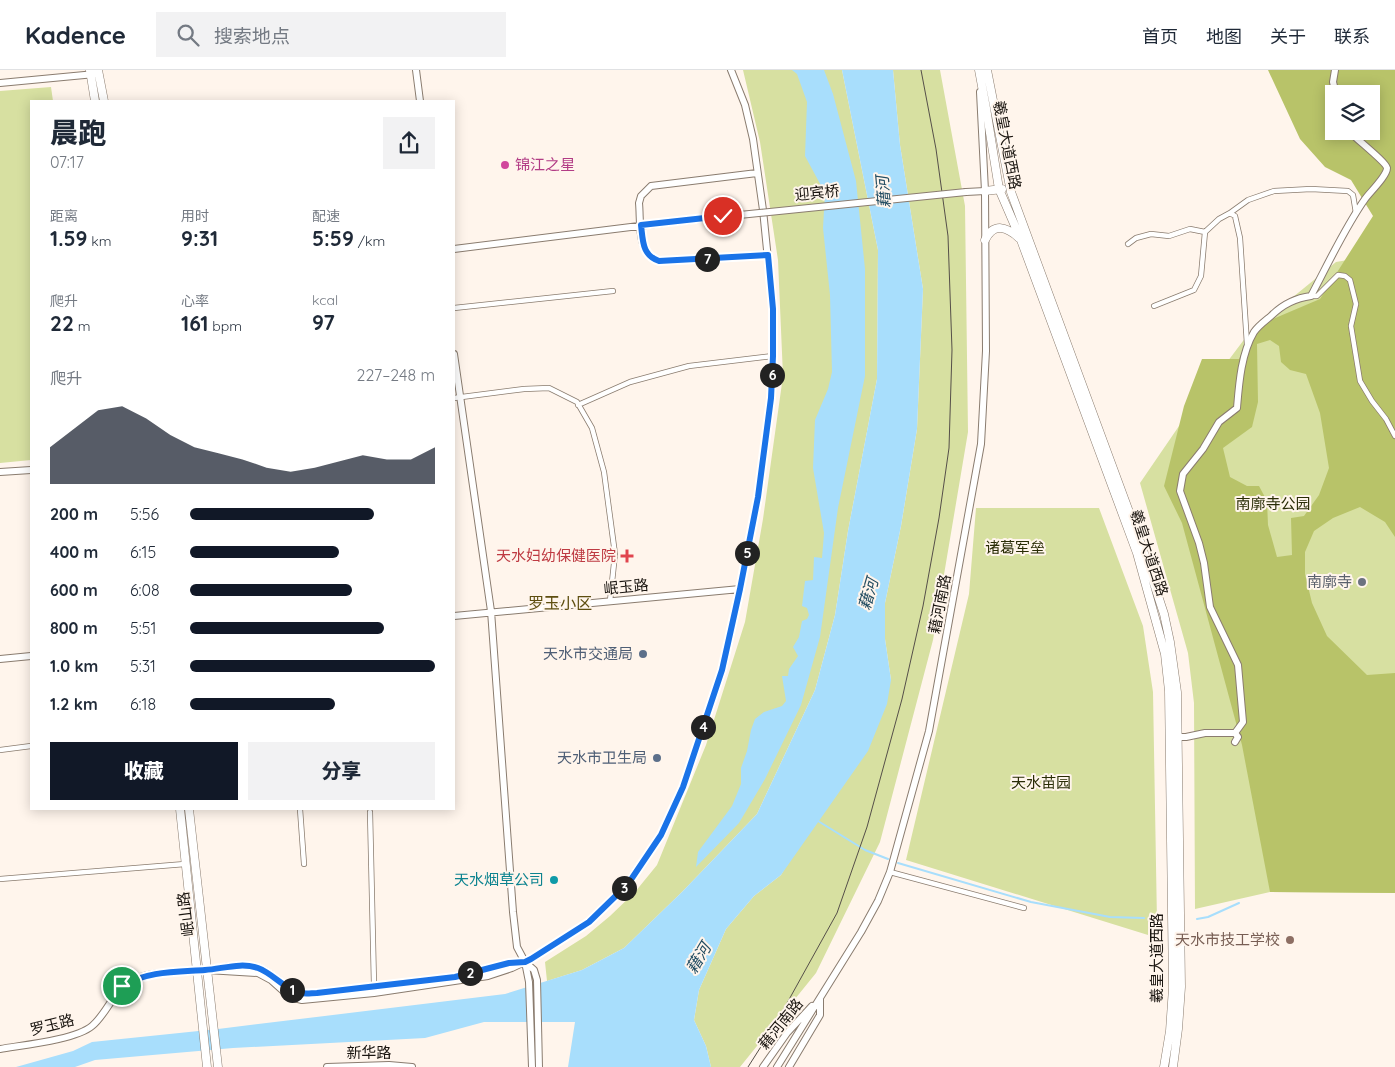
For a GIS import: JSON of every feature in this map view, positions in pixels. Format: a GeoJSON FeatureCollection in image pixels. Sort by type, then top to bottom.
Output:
{"type":"FeatureCollection","features":[{"type":"Feature","properties":{"kind":"main road"},"geometry":{"type":"LineString","coordinates":[[416,70],[420,100]]}},
{"type":"Feature","properties":{"kind":"main road"},"geometry":{"type":"LineString","coordinates":[[525,962],[589,922],[628,884],[661,835],[683,787],[722,670],[758,497],[771,398],[773,356],[773,309],[763,210],[753,139],[745,105],[731,70]]}},
{"type":"Feature","properties":{"kind":"main road","name":"羲皇大道西路"},"geometry":{"type":"LineString","coordinates":[[987,70],[1011,192],[1142,547],[1164,614],[1176,678],[1173,737],[1171,926],[1173,988],[1170,1031],[1164,1067]]}},
{"type":"Feature","properties":{"kind":"main road"},"geometry":{"type":"LineString","coordinates":[[1334,85],[1335,70]]}},
{"type":"Feature","properties":{"kind":"main road"},"geometry":{"type":"LineString","coordinates":[[90,72],[95,100]]}},
{"type":"Feature","properties":{"kind":"main road"},"geometry":{"type":"LineString","coordinates":[[0,83],[99,72],[104,100]]}},
{"type":"Feature","properties":{"kind":"main road","name":"羲皇大道西路"},"geometry":{"type":"LineString","coordinates":[[979,74],[999,189],[1020,240],[1137,553],[1165,654],[1173,737],[1181,988],[1174,1067]]}},
{"type":"Feature","properties":{"kind":"main road","name":"藉河南路"},"geometry":{"type":"LineString","coordinates":[[777,1067],[861,932],[878,901],[890,872],[930,731],[981,444],[986,351],[985,191],[979,74]]}},
{"type":"Feature","properties":{"kind":"main road"},"geometry":{"type":"LineString","coordinates":[[1235,733],[1244,722],[1238,665],[1210,606],[1199,543],[1180,491],[1183,474],[1203,449],[1219,422],[1238,408],[1240,379],[1247,348],[1254,332],[1279,308],[1299,297],[1311,296],[1364,200],[1385,174],[1387,167],[1384,162],[1357,140]]}},
{"type":"Feature","properties":{"kind":"main road"},"geometry":{"type":"LineString","coordinates":[[757,173],[651,186],[641,196],[639,202],[641,225],[645,251],[648,256],[659,261],[768,255]]}},
{"type":"Feature","properties":{"kind":"main road"},"geometry":{"type":"LineString","coordinates":[[985,191],[999,189],[1011,192]]}},
{"type":"Feature","properties":{"kind":"main road","name":"迎宾桥"},"geometry":{"type":"LineString","coordinates":[[455,249],[641,225],[985,191]]}},
{"type":"Feature","properties":{"kind":"main road"},"geometry":{"type":"LineString","coordinates":[[985,240],[991,231],[1002,228],[1007,229],[1020,240]]}},
{"type":"Feature","properties":{"kind":"main road"},"geometry":{"type":"LineString","coordinates":[[455,368],[457,397],[491,612],[512,912],[517,947],[525,962],[529,982],[532,1067]]}},
{"type":"Feature","properties":{"kind":"main road"},"geometry":{"type":"LineString","coordinates":[[0,472],[30,470]]}},
{"type":"Feature","properties":{"kind":"main road","name":"岷玉路"},"geometry":{"type":"LineString","coordinates":[[455,616],[740,589]]}},
{"type":"Feature","properties":{"kind":"main road"},"geometry":{"type":"LineString","coordinates":[[0,659],[30,656]]}},
{"type":"Feature","properties":{"kind":"main road"},"geometry":{"type":"LineString","coordinates":[[1173,737],[1186,737],[1205,733],[1235,733]]}},
{"type":"Feature","properties":{"kind":"main road"},"geometry":{"type":"LineString","coordinates":[[1235,733],[1238,735],[1235,742]]}},
{"type":"Feature","properties":{"kind":"main road","name":"岷山路"},"geometry":{"type":"LineString","coordinates":[[180,810],[207,1066]]}},
{"type":"Feature","properties":{"kind":"main road","name":"岷山路"},"geometry":{"type":"LineString","coordinates":[[189,810],[218,1065]]}},
{"type":"Feature","properties":{"kind":"main road"},"geometry":{"type":"LineString","coordinates":[[525,962],[534,970],[537,980],[539,1067]]}},
{"type":"Feature","properties":{"kind":"main road","name":"罗玉路"},"geometry":{"type":"LineString","coordinates":[[207,970],[226,966],[256,967],[269,973],[290,989],[302,993],[317,993],[455,977],[509,963],[525,962]]}},
{"type":"Feature","properties":{"kind":"main road","name":"罗玉路"},"geometry":{"type":"LineString","coordinates":[[0,1049],[74,1035],[91,1027],[107,1009],[122,986],[134,979],[170,971],[207,970],[258,973],[271,980],[290,997],[302,1000],[456,982],[488,976],[525,962]]}},
{"type":"Feature","properties":{"kind":"main road","name":"藉河南路"},"geometry":{"type":"LineString","coordinates":[[764,1067],[798,1020],[820,998]]}},
{"type":"Feature","properties":{"kind":"main road","name":"藉河南路"},"geometry":{"type":"LineString","coordinates":[[789,1067],[820,1015],[820,998]]}},
{"type":"Feature","properties":{"kind":"main road","name":"新华路"},"geometry":{"type":"LineString","coordinates":[[327,1067],[389,1065],[412,1067]]}},
{"type":"Feature","properties":{"kind":"street"},"geometry":{"type":"LineString","coordinates":[[1154,306],[1194,290],[1201,276],[1204,232],[1219,219],[1248,200],[1274,191],[1311,189],[1348,191],[1353,195],[1356,214]]}},
{"type":"Feature","properties":{"kind":"street"},"geometry":{"type":"LineString","coordinates":[[1230,213],[1235,216],[1240,238],[1247,348]]}},
{"type":"Feature","properties":{"kind":"street"},"geometry":{"type":"LineString","coordinates":[[1128,244],[1136,238],[1151,234],[1169,236],[1190,229],[1204,232]]}},
{"type":"Feature","properties":{"kind":"street"},"geometry":{"type":"LineString","coordinates":[[1311,296],[1317,296],[1338,275],[1345,276],[1350,280],[1356,304],[1351,326],[1360,381],[1386,419],[1395,436]]}},
{"type":"Feature","properties":{"kind":"street"},"geometry":{"type":"LineString","coordinates":[[455,308],[613,291]]}},
{"type":"Feature","properties":{"kind":"street"},"geometry":{"type":"LineString","coordinates":[[578,405],[630,382],[689,366],[773,356]]}},
{"type":"Feature","properties":{"kind":"street"},"geometry":{"type":"LineString","coordinates":[[457,397],[549,388],[577,402],[592,428],[604,472],[615,554],[610,601]]}},
{"type":"Feature","properties":{"kind":"street"},"geometry":{"type":"LineString","coordinates":[[0,750],[30,746]]}},
{"type":"Feature","properties":{"kind":"street"},"geometry":{"type":"LineString","coordinates":[[300,810],[304,864]]}},
{"type":"Feature","properties":{"kind":"street"},"geometry":{"type":"LineString","coordinates":[[370,812],[374,986]]}},
{"type":"Feature","properties":{"kind":"street"},"geometry":{"type":"LineString","coordinates":[[0,879],[186,864]]}},
{"type":"Feature","properties":{"kind":"street"},"geometry":{"type":"LineString","coordinates":[[890,872],[1024,908]]}},
{"type":"Feature","properties":{"kind":"green space"},"geometry":{"type":"Polygon","coordinates":[[[743,70],[842,70],[878,250],[877,379],[848,531],[835,615],[815,690],[757,814],[682,892],[624,948],[582,970],[547,981],[545,962],[586,936],[610,916],[635,892],[657,865],[706,745],[745,622],[763,519],[783,376],[778,260],[760,142],[743,70]]]}},
{"type":"Feature","properties":{"kind":"green space"},"geometry":{"type":"Polygon","coordinates":[[[893,70],[940,70],[965,206],[968,432],[933,640],[880,842],[816,973],[740,1067],[711,1067],[706,1046],[694,1020],[699,990],[726,929],[754,896],[781,875],[891,680],[885,639],[885,603],[901,526],[917,429],[923,289],[900,145],[893,70]]]}},
{"type":"Feature","properties":{"kind":"green space","name":"南廓寺公园"},"geometry":{"type":"Polygon","coordinates":[[[1268,70],[1395,70],[1395,537],[1385,522],[1360,507],[1333,518],[1314,531],[1305,552],[1305,574],[1312,603],[1327,636],[1367,675],[1395,673],[1395,893],[1270,892],[1242,745],[1182,523],[1164,486],[1184,406],[1202,359],[1239,359],[1254,327],[1320,299],[1373,216],[1351,180],[1325,167],[1300,139],[1268,70]],[[1270,340],[1257,344],[1258,402],[1252,427],[1223,448],[1230,477],[1247,486],[1259,486],[1267,501],[1268,525],[1277,557],[1292,555],[1291,518],[1304,516],[1319,495],[1329,468],[1320,413],[1306,374],[1290,370],[1281,362],[1279,346],[1270,340]]]}},
{"type":"Feature","properties":{"kind":"green space"},"geometry":{"type":"Polygon","coordinates":[[[51,87],[53,100],[30,100],[30,460],[0,463],[0,91],[51,87]]]}},
{"type":"Feature","properties":{"kind":"green space","name":"南廓寺公园"},"geometry":{"type":"Polygon","coordinates":[[[1395,252],[1395,893],[1270,892],[1195,909],[1194,703],[1188,653],[1140,483],[1179,426],[1249,333],[1336,262],[1395,252]]]}},
{"type":"Feature","properties":{"kind":"green space","name":"天水苗园"},"geometry":{"type":"Polygon","coordinates":[[[976,508],[1099,508],[1143,626],[1153,692],[1157,922],[1148,935],[906,860],[969,594],[976,508]]]}},
{"type":"Feature","properties":{"kind":"water"},"geometry":{"type":"Polygon","coordinates":[[[792,70],[824,70],[833,94],[856,181],[865,269],[865,376],[838,508],[820,637],[801,705],[765,779],[739,823],[696,867],[698,852],[732,806],[741,784],[741,768],[755,719],[764,712],[782,706],[786,701],[782,676],[788,676],[789,669],[798,656],[793,647],[799,637],[802,621],[807,619],[809,615],[807,608],[802,606],[805,581],[813,580],[814,557],[822,558],[824,533],[813,468],[815,420],[828,389],[832,372],[830,295],[823,228],[825,193],[805,156],[807,102],[797,74],[792,70]]]}},
{"type":"Feature","properties":{"kind":"water","name":"藉河"},"geometry":{"type":"Polygon","coordinates":[[[842,70],[893,70],[900,145],[923,289],[917,429],[901,526],[885,603],[885,639],[891,680],[887,704],[868,751],[781,875],[754,896],[726,929],[699,990],[694,1020],[706,1046],[711,1067],[568,1067],[575,1022],[484,1022],[425,1038],[233,1048],[95,1060],[75,1067],[16,1067],[73,1051],[92,1042],[218,1029],[505,994],[582,970],[624,948],[682,892],[757,814],[815,690],[835,615],[848,531],[877,379],[878,250],[842,70]]]}},
{"type":"Feature","properties":{"kind":"waterway"},"geometry":{"type":"LineString","coordinates":[[818,821],[865,850],[888,859]]}},
{"type":"Feature","properties":{"kind":"waterway"},"geometry":{"type":"LineString","coordinates":[[898,863],[1031,902],[1110,917],[1144,918]]}},
{"type":"Feature","properties":{"kind":"waterway"},"geometry":{"type":"LineString","coordinates":[[1197,919],[1208,917],[1239,903]]}},
{"type":"Feature","properties":{"kind":"tram line"},"geometry":{"type":"LineString","coordinates":[[748,1067],[776,1023],[837,913],[867,827],[902,699],[923,606],[939,518],[949,448],[952,350],[948,236],[936,149],[921,70]]}},
{"type":"Feature","properties":{"kind":"place","name":"锦江之星"},"geometry":{"type":"Point","coordinates":[505,165]}},
{"type":"Feature","properties":{"kind":"place","name":"天水妇幼保健医院"},"geometry":{"type":"Point","coordinates":[627,556]}},
{"type":"Feature","properties":{"kind":"place","name":"南廓寺"},"geometry":{"type":"Point","coordinates":[1362,582]}},
{"type":"Feature","properties":{"kind":"place","name":"天水市交通局"},"geometry":{"type":"Point","coordinates":[643,654]}},
{"type":"Feature","properties":{"kind":"place","name":"天水市卫生局"},"geometry":{"type":"Point","coordinates":[657,758]}},
{"type":"Feature","properties":{"kind":"place","name":"天水烟草公司"},"geometry":{"type":"Point","coordinates":[554,880]}},
{"type":"Feature","properties":{"kind":"place","name":"天水市技工学校"},"geometry":{"type":"Point","coordinates":[1290,940]}},
{"type":"Feature","properties":{"kind":"district","name":"罗玉小区"},"geometry":{"type":"Point","coordinates":[560,603]}},
{"type":"Feature","properties":{"kind":"route"},"geometry":{"type":"LineString","coordinates":[[122,986],[134,979],[170,971],[207,970],[226,966],[256,967],[269,973],[290,989],[302,993],[317,993],[455,977],[509,963],[525,962],[531,959],[589,922],[628,884],[661,835],[683,787],[722,670],[758,497],[771,398],[773,356],[773,309],[768,255],[659,261],[648,256],[645,251],[641,225],[723,216]]}},
{"type":"Feature","properties":{"kind":"park label","name":"诸葛军垒"},"geometry":{"type":"Point","coordinates":[1015,548]}}]}
